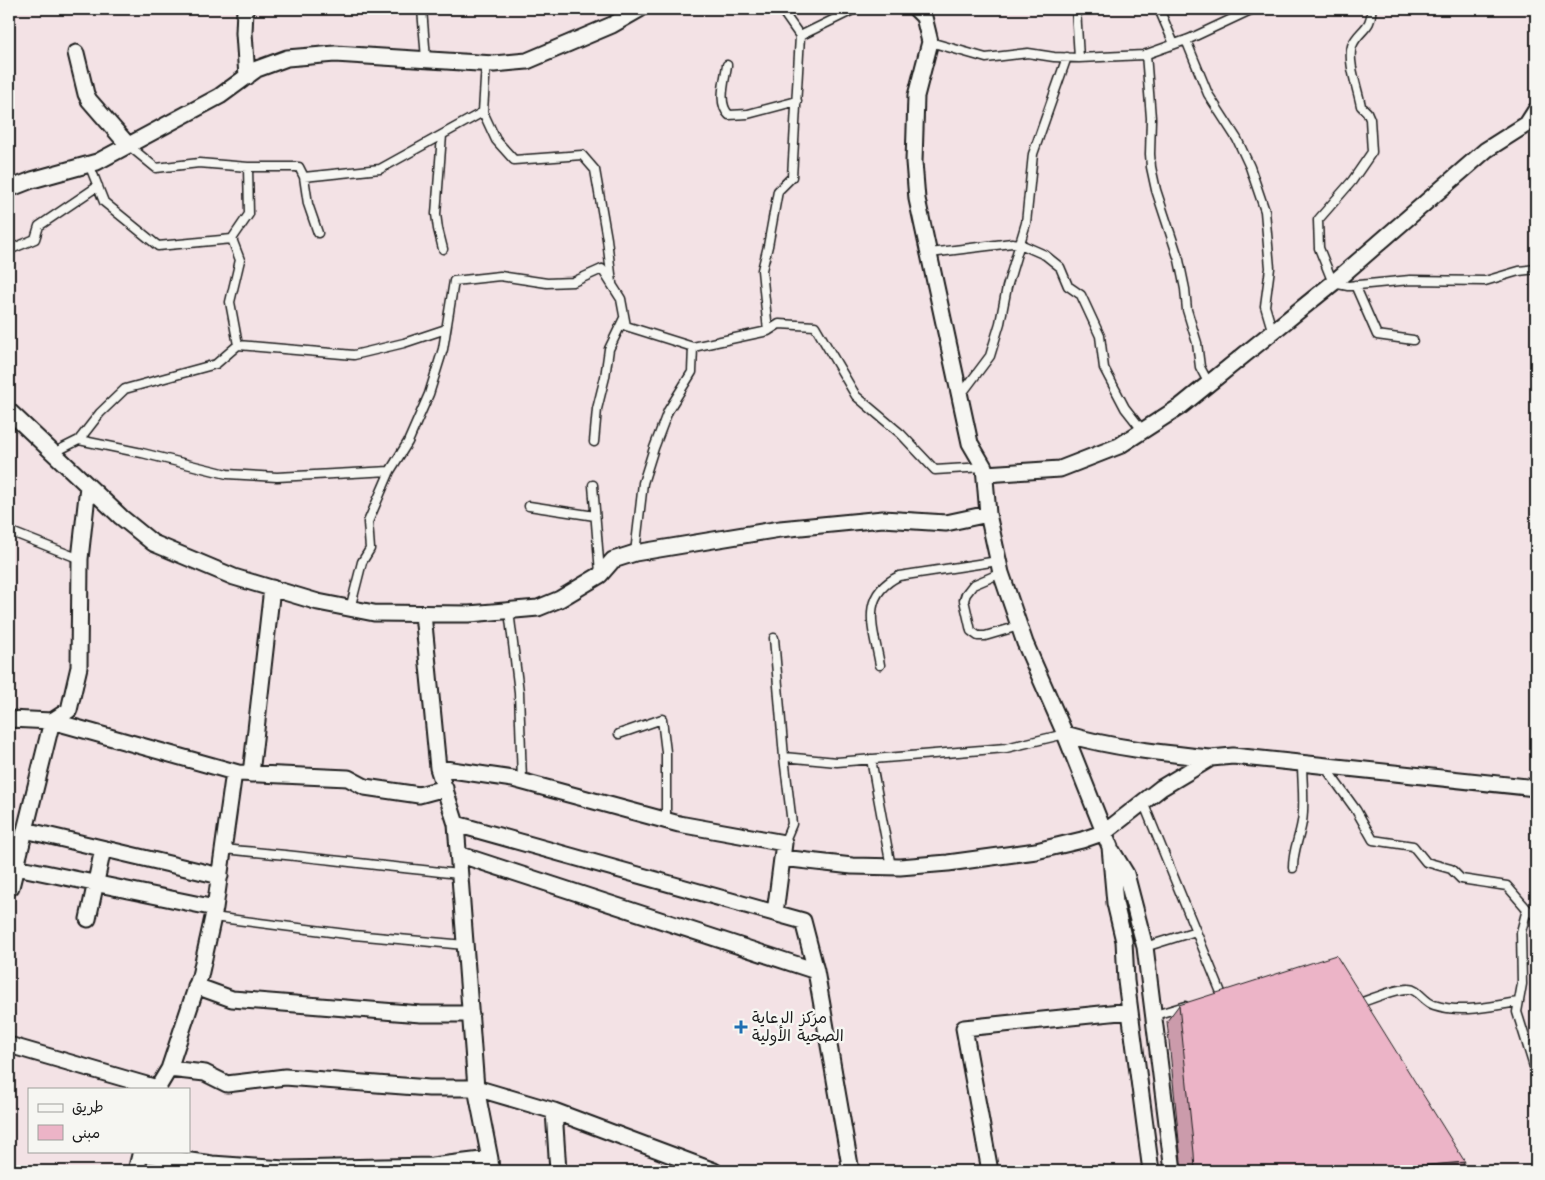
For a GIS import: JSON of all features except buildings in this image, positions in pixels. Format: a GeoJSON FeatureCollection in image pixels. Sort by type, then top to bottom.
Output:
{"type":"FeatureCollection","features":[{"type":"Feature","properties":{"kind":"street"},"geometry":{"type":"LineString","coordinates":[[245,9],[246,77]]}},
{"type":"Feature","properties":{"kind":"street"},"geometry":{"type":"LineString","coordinates":[[9,188],[97,162],[220,96],[257,69],[287,58],[335,54],[486,64],[527,61],[612,25],[640,9]]}},
{"type":"Feature","properties":{"kind":"street"},"geometry":{"type":"LineString","coordinates":[[916,9],[924,17],[930,42],[916,96],[914,162],[917,198],[970,443],[984,471],[988,514],[999,567],[1019,626],[1065,734],[1110,848],[1115,903],[1124,941],[1130,1011],[1151,1171]]}},
{"type":"Feature","properties":{"kind":"street"},"geometry":{"type":"LineString","coordinates":[[76,53],[86,94],[128,145]]}},
{"type":"Feature","properties":{"kind":"street"},"geometry":{"type":"LineString","coordinates":[[984,471],[1060,469],[1119,446],[1144,431],[1181,406],[1273,333],[1486,150],[1526,124],[1536,110]]}},
{"type":"Feature","properties":{"kind":"street"},"geometry":{"type":"LineString","coordinates":[[9,411],[53,454],[153,543],[234,577],[318,602],[374,614],[469,614],[538,608],[560,599],[600,575],[612,560],[635,553],[780,529],[882,519],[946,523],[988,514]]}},
{"type":"Feature","properties":{"kind":"street"},"geometry":{"type":"LineString","coordinates":[[9,887],[11,887],[52,721],[69,710],[79,667],[80,559],[88,486]]}},
{"type":"Feature","properties":{"kind":"street"},"geometry":{"type":"LineString","coordinates":[[251,774],[272,588]]}},
{"type":"Feature","properties":{"kind":"street"},"geometry":{"type":"LineString","coordinates":[[136,1171],[140,1153],[212,1164],[286,1170],[490,1165],[476,1088],[456,824],[438,768],[423,614]]}},
{"type":"Feature","properties":{"kind":"street"},"geometry":{"type":"LineString","coordinates":[[9,719],[52,721],[234,772],[348,778],[365,786],[419,795],[445,788]]}},
{"type":"Feature","properties":{"kind":"street"},"geometry":{"type":"LineString","coordinates":[[1065,734],[1144,752],[1211,758],[1233,756],[1536,788]]}},
{"type":"Feature","properties":{"kind":"street"},"geometry":{"type":"LineString","coordinates":[[782,858],[852,866],[891,867],[948,863],[1036,851],[1082,840],[1105,832],[1161,788],[1211,758]]}},
{"type":"Feature","properties":{"kind":"street"},"geometry":{"type":"LineString","coordinates":[[438,768],[522,781],[666,820],[784,843],[775,912]]}},
{"type":"Feature","properties":{"kind":"street"},"geometry":{"type":"LineString","coordinates":[[9,1045],[157,1088],[169,1070],[196,986],[214,913],[234,772]]}},
{"type":"Feature","properties":{"kind":"street"},"geometry":{"type":"LineString","coordinates":[[456,824],[803,921],[816,971],[851,1171]]}},
{"type":"Feature","properties":{"kind":"street"},"geometry":{"type":"LineString","coordinates":[[25,830],[220,876]]}},
{"type":"Feature","properties":{"kind":"street"},"geometry":{"type":"LineString","coordinates":[[88,919],[103,848]]}},
{"type":"Feature","properties":{"kind":"street"},"geometry":{"type":"LineString","coordinates":[[1110,848],[1126,874],[1145,947],[1173,1171]]}},
{"type":"Feature","properties":{"kind":"street"},"geometry":{"type":"LineString","coordinates":[[458,854],[816,971]]}},
{"type":"Feature","properties":{"kind":"street"},"geometry":{"type":"LineString","coordinates":[[16,867],[96,884],[214,913]]}},
{"type":"Feature","properties":{"kind":"street"},"geometry":{"type":"LineString","coordinates":[[1125,966],[1148,964]]}},
{"type":"Feature","properties":{"kind":"street"},"geometry":{"type":"LineString","coordinates":[[196,986],[232,999],[421,1014],[471,1014]]}},
{"type":"Feature","properties":{"kind":"street"},"geometry":{"type":"LineString","coordinates":[[990,1171],[964,1028],[1130,1011]]}},
{"type":"Feature","properties":{"kind":"street"},"geometry":{"type":"LineString","coordinates":[[169,1070],[205,1073],[227,1084],[285,1077],[429,1088],[476,1088],[554,1111],[714,1171]]}},
{"type":"Feature","properties":{"kind":"street"},"geometry":{"type":"LineString","coordinates":[[554,1111],[558,1171]]}},
{"type":"Feature","properties":{"kind":"lane"},"geometry":{"type":"LineString","coordinates":[[422,9],[426,59]]}},
{"type":"Feature","properties":{"kind":"lane"},"geometry":{"type":"LineString","coordinates":[[768,331],[762,270],[778,191],[792,177],[800,36],[781,9]]}},
{"type":"Feature","properties":{"kind":"lane"},"geometry":{"type":"LineString","coordinates":[[800,36],[855,9]]}},
{"type":"Feature","properties":{"kind":"lane"},"geometry":{"type":"LineString","coordinates":[[1076,9],[1079,58]]}},
{"type":"Feature","properties":{"kind":"lane"},"geometry":{"type":"LineString","coordinates":[[1159,9],[1174,44]]}},
{"type":"Feature","properties":{"kind":"lane"},"geometry":{"type":"LineString","coordinates":[[930,42],[986,58],[1028,53],[1079,58],[1146,54],[1186,40],[1253,9]]}},
{"type":"Feature","properties":{"kind":"lane"},"geometry":{"type":"LineString","coordinates":[[1371,9],[1372,20],[1353,44],[1350,53],[1361,106],[1367,112],[1370,119],[1372,152],[1352,181],[1318,220],[1319,248],[1333,283],[1355,286],[1410,280],[1485,281],[1520,271],[1536,269]]}},
{"type":"Feature","properties":{"kind":"lane"},"geometry":{"type":"LineString","coordinates":[[1186,40],[1208,94],[1237,139],[1250,167],[1265,211],[1270,268],[1265,306],[1273,333]]}},
{"type":"Feature","properties":{"kind":"lane"},"geometry":{"type":"LineString","coordinates":[[1146,54],[1151,118],[1151,167],[1156,190],[1179,260],[1187,310],[1197,343],[1200,367],[1209,384]]}},
{"type":"Feature","properties":{"kind":"lane"},"geometry":{"type":"LineString","coordinates":[[960,396],[990,356],[1000,324],[1007,287],[1026,223],[1033,154],[1067,57]]}},
{"type":"Feature","properties":{"kind":"lane"},"geometry":{"type":"LineString","coordinates":[[486,64],[483,112],[496,140],[514,160],[582,155],[595,170],[612,285]]}},
{"type":"Feature","properties":{"kind":"lane"},"geometry":{"type":"LineString","coordinates":[[727,65],[722,100],[724,111],[729,116],[748,114],[797,101]]}},
{"type":"Feature","properties":{"kind":"lane"},"geometry":{"type":"LineString","coordinates":[[304,177],[380,169],[483,112]]}},
{"type":"Feature","properties":{"kind":"lane"},"geometry":{"type":"LineString","coordinates":[[442,135],[436,214],[443,249]]}},
{"type":"Feature","properties":{"kind":"lane"},"geometry":{"type":"LineString","coordinates":[[128,145],[156,168],[199,163],[248,167],[299,167],[304,177],[308,204],[318,233]]}},
{"type":"Feature","properties":{"kind":"lane"},"geometry":{"type":"LineString","coordinates":[[89,164],[104,202],[158,246],[232,239]]}},
{"type":"Feature","properties":{"kind":"lane"},"geometry":{"type":"LineString","coordinates":[[232,239],[249,214],[248,167]]}},
{"type":"Feature","properties":{"kind":"lane"},"geometry":{"type":"LineString","coordinates":[[9,250],[35,239],[39,226],[98,186]]}},
{"type":"Feature","properties":{"kind":"lane"},"geometry":{"type":"LineString","coordinates":[[232,239],[240,260],[230,302],[238,344]]}},
{"type":"Feature","properties":{"kind":"lane"},"geometry":{"type":"LineString","coordinates":[[930,253],[1012,243],[1020,244],[1045,255],[1060,267],[1068,286],[1081,295],[1100,336],[1104,368],[1125,408],[1144,431]]}},
{"type":"Feature","properties":{"kind":"lane"},"geometry":{"type":"LineString","coordinates":[[350,609],[362,562],[370,549],[368,522],[390,471],[408,442],[429,394],[443,349],[454,281],[500,276],[547,283],[573,282],[602,269],[621,299],[626,326],[693,347],[768,331],[779,324],[815,326],[856,396],[901,434],[935,470],[984,471]]}},
{"type":"Feature","properties":{"kind":"lane"},"geometry":{"type":"LineString","coordinates":[[1355,286],[1377,335],[1413,340]]}},
{"type":"Feature","properties":{"kind":"lane"},"geometry":{"type":"LineString","coordinates":[[594,442],[597,409],[605,377],[609,349],[624,318]]}},
{"type":"Feature","properties":{"kind":"lane"},"geometry":{"type":"LineString","coordinates":[[53,454],[79,440],[100,413],[125,389],[216,364],[238,344],[354,355],[404,343],[446,329]]}},
{"type":"Feature","properties":{"kind":"lane"},"geometry":{"type":"LineString","coordinates":[[635,553],[643,483],[668,412],[692,372],[693,347]]}},
{"type":"Feature","properties":{"kind":"lane"},"geometry":{"type":"LineString","coordinates":[[79,440],[227,474],[277,478],[390,471]]}},
{"type":"Feature","properties":{"kind":"lane"},"geometry":{"type":"LineString","coordinates":[[593,485],[600,575]]}},
{"type":"Feature","properties":{"kind":"lane"},"geometry":{"type":"LineString","coordinates":[[529,506],[595,516]]}},
{"type":"Feature","properties":{"kind":"lane"},"geometry":{"type":"LineString","coordinates":[[9,531],[80,559]]}},
{"type":"Feature","properties":{"kind":"lane"},"geometry":{"type":"LineString","coordinates":[[999,567],[973,585],[966,594],[964,600],[971,631],[978,636],[985,636],[1019,626]]}},
{"type":"Feature","properties":{"kind":"lane"},"geometry":{"type":"LineString","coordinates":[[880,665],[871,613],[872,603],[890,580],[899,576],[999,567]]}},
{"type":"Feature","properties":{"kind":"lane"},"geometry":{"type":"LineString","coordinates":[[509,611],[519,692],[522,781]]}},
{"type":"Feature","properties":{"kind":"lane"},"geometry":{"type":"LineString","coordinates":[[774,638],[784,757],[792,824],[784,843]]}},
{"type":"Feature","properties":{"kind":"lane"},"geometry":{"type":"LineString","coordinates":[[619,734],[662,719],[666,752],[666,820]]}},
{"type":"Feature","properties":{"kind":"lane"},"geometry":{"type":"LineString","coordinates":[[784,757],[837,762],[1006,748],[1065,734]]}},
{"type":"Feature","properties":{"kind":"lane"},"geometry":{"type":"LineString","coordinates":[[871,759],[891,867]]}},
{"type":"Feature","properties":{"kind":"lane"},"geometry":{"type":"LineString","coordinates":[[1293,868],[1293,854],[1302,824],[1303,813],[1302,763]]}},
{"type":"Feature","properties":{"kind":"lane"},"geometry":{"type":"LineString","coordinates":[[1324,765],[1356,810],[1372,840],[1413,846],[1426,862],[1451,869],[1462,879],[1507,886],[1527,909],[1536,916]]}},
{"type":"Feature","properties":{"kind":"lane"},"geometry":{"type":"LineString","coordinates":[[1142,802],[1222,995]]}},
{"type":"Feature","properties":{"kind":"lane"},"geometry":{"type":"LineString","coordinates":[[224,849],[309,856],[460,874]]}},
{"type":"Feature","properties":{"kind":"lane"},"geometry":{"type":"LineString","coordinates":[[1527,909],[1521,932],[1522,984],[1517,1012],[1536,1073]]}},
{"type":"Feature","properties":{"kind":"lane"},"geometry":{"type":"LineString","coordinates":[[214,913],[354,934],[465,944]]}},
{"type":"Feature","properties":{"kind":"lane"},"geometry":{"type":"LineString","coordinates":[[1145,947],[1196,931]]}},
{"type":"Feature","properties":{"kind":"lane"},"geometry":{"type":"LineString","coordinates":[[1360,1012],[1353,1000],[1410,989],[1430,1004],[1451,1010],[1461,1011],[1518,1002]]}},
{"type":"Feature","properties":{"kind":"lane"},"geometry":{"type":"LineString","coordinates":[[1214,998],[1232,992]]}},
{"type":"Feature","properties":{"kind":"lane"},"geometry":{"type":"LineString","coordinates":[[1155,1015],[1197,1003]]}},
{"type":"Feature","properties":{"kind":"place","name":"مركز الرعاية الصحية الأولية"},"geometry":{"type":"Point","coordinates":[741,1027]}}]}
